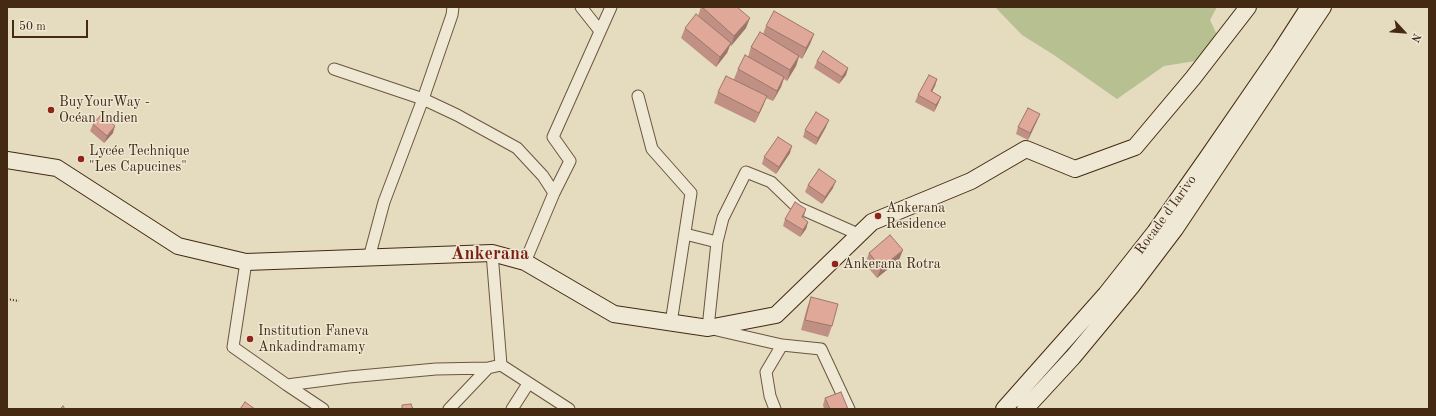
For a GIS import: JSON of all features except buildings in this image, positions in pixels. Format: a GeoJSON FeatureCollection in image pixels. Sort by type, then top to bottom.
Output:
{"type":"FeatureCollection","features":[{"type":"Feature","properties":{"kind":"street"},"geometry":{"type":"LineString","coordinates":[[369,258],[384,202],[423,98],[452,15],[453,7]]}},
{"type":"Feature","properties":{"kind":"street"},"geometry":{"type":"LineString","coordinates":[[581,7],[600,31]]}},
{"type":"Feature","properties":{"kind":"street"},"geometry":{"type":"LineString","coordinates":[[525,262],[554,193],[570,161],[553,137],[611,7]]}},
{"type":"Feature","properties":{"kind":"street"},"geometry":{"type":"LineString","coordinates":[[708,328],[776,316],[858,234],[872,222],[971,181],[1026,149],[1075,169],[1135,147],[1193,78],[1248,7]]}},
{"type":"Feature","properties":{"kind":"street","name":"Rocade d'Iarivo"},"geometry":{"type":"LineString","coordinates":[[1004,409],[1058,350],[1106,294],[1155,232],[1280,52],[1309,7]]}},
{"type":"Feature","properties":{"kind":"street","name":"Rocade d'Iarivo"},"geometry":{"type":"LineString","coordinates":[[1025,409],[1073,357],[1175,229],[1323,7]]}},
{"type":"Feature","properties":{"kind":"street"},"geometry":{"type":"LineString","coordinates":[[334,69],[423,98],[517,148],[543,176],[554,193]]}},
{"type":"Feature","properties":{"kind":"street"},"geometry":{"type":"LineString","coordinates":[[638,96],[652,149],[691,193],[671,323]]}},
{"type":"Feature","properties":{"kind":"street"},"geometry":{"type":"LineString","coordinates":[[7,160],[57,168],[178,246],[246,262],[492,253],[525,262],[614,314],[708,328],[782,344],[821,349],[848,409]]}},
{"type":"Feature","properties":{"kind":"street"},"geometry":{"type":"LineString","coordinates":[[708,328],[717,242],[723,218],[746,172],[771,182],[797,207],[858,234]]}},
{"type":"Feature","properties":{"kind":"street"},"geometry":{"type":"LineString","coordinates":[[685,234],[717,242]]}},
{"type":"Feature","properties":{"kind":"street"},"geometry":{"type":"LineString","coordinates":[[492,253],[501,365]]}},
{"type":"Feature","properties":{"kind":"street"},"geometry":{"type":"LineString","coordinates":[[246,262],[233,346],[323,409]]}},
{"type":"Feature","properties":{"kind":"street"},"geometry":{"type":"LineString","coordinates":[[775,409],[770,396],[766,372],[782,344]]}},
{"type":"Feature","properties":{"kind":"street"},"geometry":{"type":"LineString","coordinates":[[287,385],[349,377],[436,369],[488,368],[501,365],[528,384],[569,409]]}},
{"type":"Feature","properties":{"kind":"street"},"geometry":{"type":"LineString","coordinates":[[449,409],[488,368]]}},
{"type":"Feature","properties":{"kind":"street"},"geometry":{"type":"LineString","coordinates":[[512,409],[528,384]]}},
{"type":"Feature","properties":{"kind":"path"},"geometry":{"type":"LineString","coordinates":[[7,299],[19,301]]}},
{"type":"Feature","properties":{"kind":"green space"},"geometry":{"type":"Polygon","coordinates":[[[995,7],[1217,7],[1210,20],[1217,35],[1195,61],[1164,66],[1117,99],[1054,55],[1022,35],[995,7]]]}},
{"type":"Feature","properties":{"kind":"place","name":"BuyYourWay - Océan Indien"},"geometry":{"type":"Point","coordinates":[51,110]}},
{"type":"Feature","properties":{"kind":"place","name":"Lycée Technique \"Les Capucines\""},"geometry":{"type":"Point","coordinates":[81,159]}},
{"type":"Feature","properties":{"kind":"place","name":"Ankerana Residence"},"geometry":{"type":"Point","coordinates":[878,216]}},
{"type":"Feature","properties":{"kind":"place","name":"Ankerana Rotra"},"geometry":{"type":"Point","coordinates":[835,264]}},
{"type":"Feature","properties":{"kind":"place","name":"Institution Faneva Ankadindramamy"},"geometry":{"type":"Point","coordinates":[250,339]}},
{"type":"Feature","properties":{"kind":"district","name":"Ankerana"},"geometry":{"type":"Point","coordinates":[490,254]}}]}
